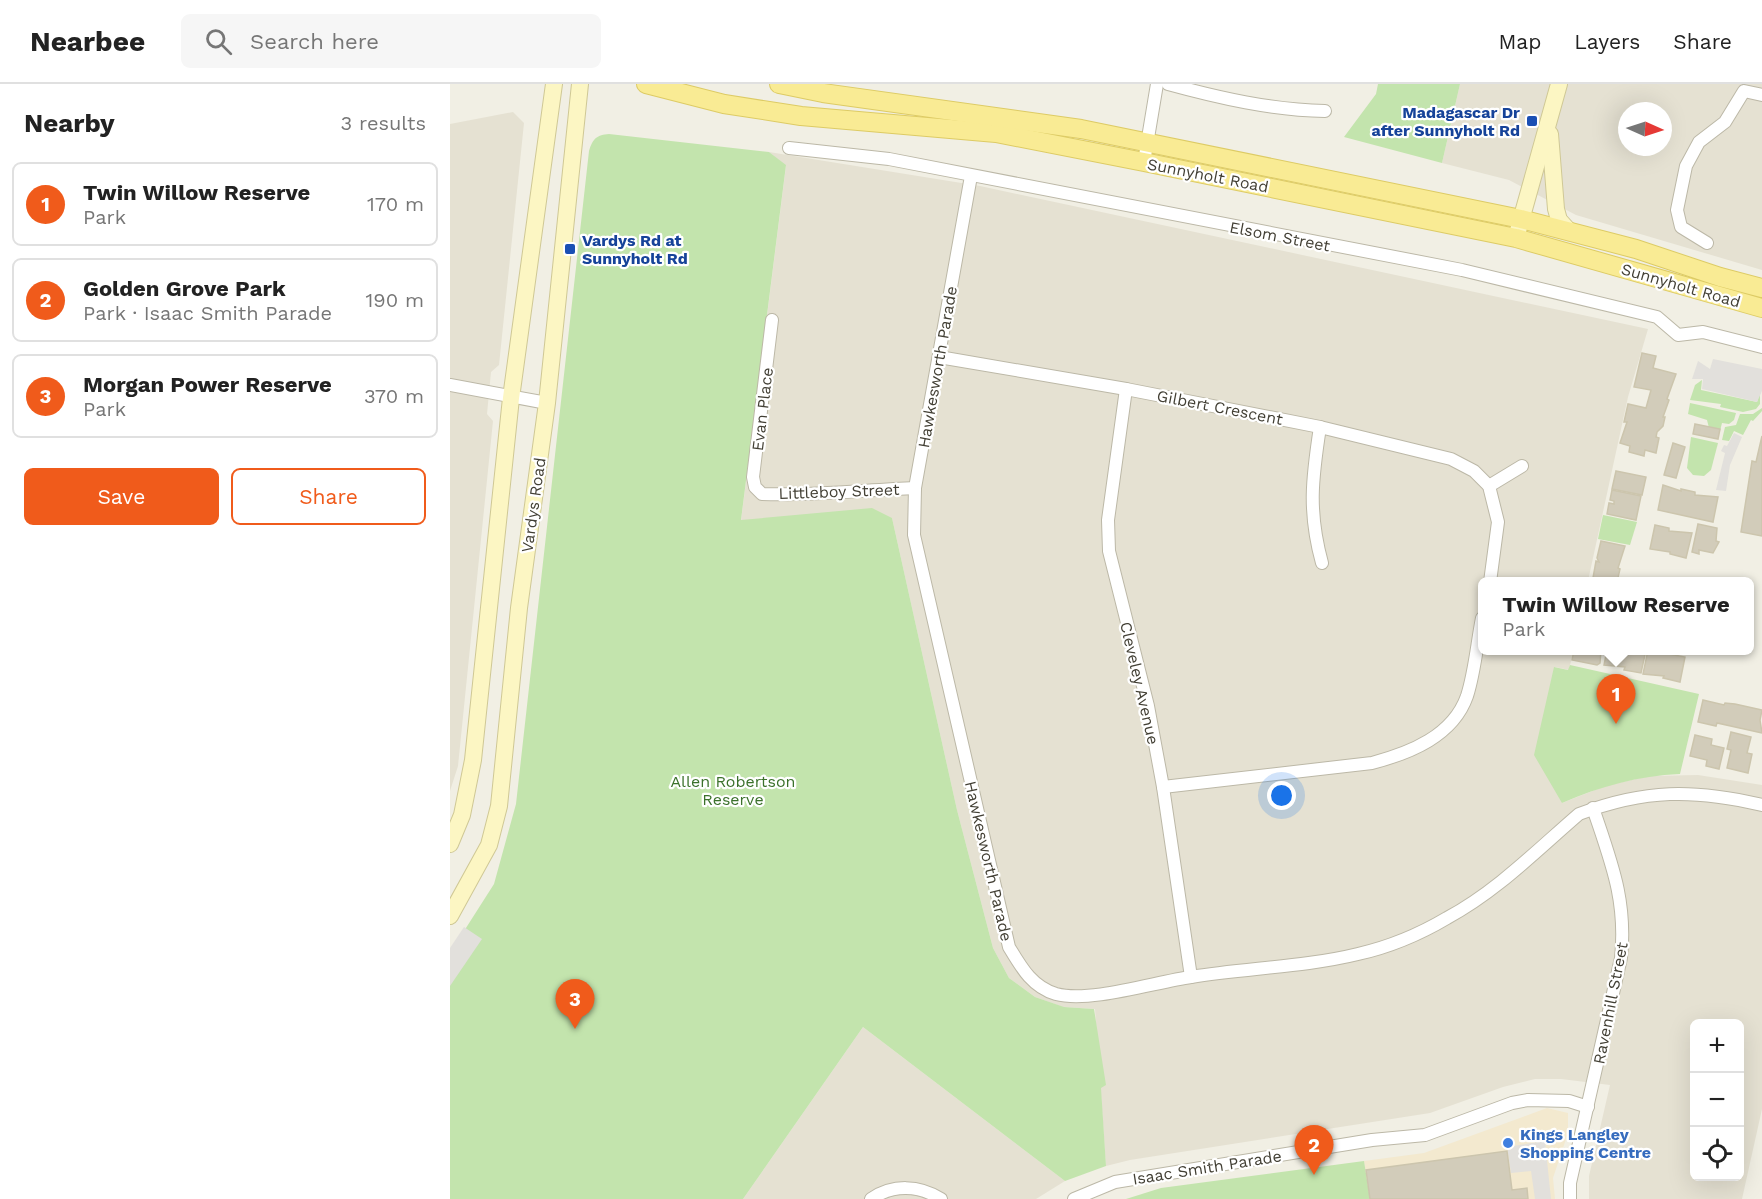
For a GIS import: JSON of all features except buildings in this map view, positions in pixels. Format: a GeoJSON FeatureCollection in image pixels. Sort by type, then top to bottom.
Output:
{"type":"FeatureCollection","features":[{"type":"Feature","properties":{"kind":"main road","name":"Vardys Road"},"geometry":{"type":"LineString","coordinates":[[450,844],[462,814],[473,760],[511,398],[554,84]]}},
{"type":"Feature","properties":{"kind":"main road","name":"Vardys Road"},"geometry":{"type":"LineString","coordinates":[[450,916],[479,867],[495,827],[520,597],[547,403],[580,84]]}},
{"type":"Feature","properties":{"kind":"main road","name":"Sunnyholt Road"},"geometry":{"type":"LineString","coordinates":[[646,84],[724,104],[801,116],[996,133],[1144,162],[1516,238],[1762,308]]}},
{"type":"Feature","properties":{"kind":"main road","name":"Sunnyholt Road"},"geometry":{"type":"LineString","coordinates":[[779,84],[823,93],[1006,118],[1147,141],[1521,219],[1762,288]]}},
{"type":"Feature","properties":{"kind":"main road"},"geometry":{"type":"LineString","coordinates":[[1516,238],[1559,84]]}},
{"type":"Feature","properties":{"kind":"main road"},"geometry":{"type":"LineString","coordinates":[[1550,118],[1556,209],[1559,220],[1569,231]]}},
{"type":"Feature","properties":{"kind":"street"},"geometry":{"type":"LineString","coordinates":[[1144,162],[1157,84]]}},
{"type":"Feature","properties":{"kind":"street"},"geometry":{"type":"LineString","coordinates":[[1168,84],[1209,95],[1296,111],[1325,111]]}},
{"type":"Feature","properties":{"kind":"street"},"geometry":{"type":"LineString","coordinates":[[1707,243],[1681,227],[1677,210],[1686,166],[1699,142],[1725,122],[1744,91],[1762,95]]}},
{"type":"Feature","properties":{"kind":"street","name":"Elsom Street"},"geometry":{"type":"LineString","coordinates":[[789,148],[872,156],[1462,270],[1657,317],[1678,335],[1703,332],[1762,348]]}},
{"type":"Feature","properties":{"kind":"street","name":"Hawkesworth Parade"},"geometry":{"type":"LineString","coordinates":[[971,176],[915,488],[914,535],[1009,947],[1024,971],[1038,986],[1057,994],[1089,995],[1191,977],[1358,954],[1395,943],[1447,918],[1510,876],[1579,814],[1593,808],[1641,796],[1683,792],[1714,795],[1762,805]]}},
{"type":"Feature","properties":{"kind":"street","name":"Evan Place"},"geometry":{"type":"LineString","coordinates":[[762,494],[755,487],[753,477],[772,320]]}},
{"type":"Feature","properties":{"kind":"street","name":"Gilbert Crescent"},"geometry":{"type":"LineString","coordinates":[[939,357],[1126,388],[1320,427],[1451,459],[1474,471],[1489,486]]}},
{"type":"Feature","properties":{"kind":"street"},"geometry":{"type":"LineString","coordinates":[[450,385],[547,403]]}},
{"type":"Feature","properties":{"kind":"street","name":"Cleveley Avenue"},"geometry":{"type":"LineString","coordinates":[[1126,388],[1108,520],[1109,551],[1148,706],[1163,787],[1191,977]]}},
{"type":"Feature","properties":{"kind":"street"},"geometry":{"type":"LineString","coordinates":[[1320,427],[1311,483],[1313,531],[1322,563]]}},
{"type":"Feature","properties":{"kind":"street"},"geometry":{"type":"LineString","coordinates":[[1491,577],[1498,522],[1489,486],[1522,466]]}},
{"type":"Feature","properties":{"kind":"street","name":"Littleboy Street"},"geometry":{"type":"LineString","coordinates":[[762,494],[809,496],[915,488]]}},
{"type":"Feature","properties":{"kind":"street"},"geometry":{"type":"LineString","coordinates":[[1163,787],[1372,763],[1406,754],[1431,740],[1455,717],[1467,696],[1478,639]]}},
{"type":"Feature","properties":{"kind":"street","name":"Ravenhill Street"},"geometry":{"type":"LineString","coordinates":[[1570,1199],[1570,1183],[1622,957],[1624,930],[1617,881],[1593,808]]}},
{"type":"Feature","properties":{"kind":"street","name":"Isaac Smith Parade"},"geometry":{"type":"LineString","coordinates":[[1074,1199],[1115,1182],[1372,1140],[1425,1135],[1512,1103],[1528,1100],[1569,1101],[1588,1107]]}},
{"type":"Feature","properties":{"kind":"street"},"geometry":{"type":"LineString","coordinates":[[871,1199],[885,1191],[903,1188],[927,1191],[941,1199]]}},
{"type":"Feature","properties":{"kind":"shaded area"},"geometry":{"type":"Polygon","coordinates":[[[1460,84],[1762,84],[1762,270],[1576,215],[1509,180],[1442,163],[1460,84]]]}},
{"type":"Feature","properties":{"kind":"shaded area"},"geometry":{"type":"Polygon","coordinates":[[[513,112],[524,123],[499,365],[491,372],[487,414],[493,421],[458,766],[450,791],[450,124],[513,112]]]}},
{"type":"Feature","properties":{"kind":"shaded area"},"geometry":{"type":"Polygon","coordinates":[[[769,152],[980,186],[1648,329],[1628,397],[1589,577],[1478,577],[1478,655],[1572,655],[1569,670],[1555,667],[1562,803],[1605,786],[1649,776],[1698,775],[1762,785],[1762,1109],[1742,1199],[1589,1199],[1589,1176],[1610,1085],[1561,1079],[1535,1079],[1503,1087],[1430,1113],[1130,1160],[1106,1166],[1095,1009],[1063,1007],[1035,997],[1009,978],[993,948],[957,810],[892,518],[741,521],[786,166],[769,152]]]}},
{"type":"Feature","properties":{"kind":"shaded area"},"geometry":{"type":"Polygon","coordinates":[[[1713,359],[1762,369],[1762,391],[1757,402],[1702,389],[1703,379],[1692,379],[1698,361],[1710,369],[1713,359]]]}},
{"type":"Feature","properties":{"kind":"shaded area"},"geometry":{"type":"Polygon","coordinates":[[[1734,433],[1742,437],[1730,465],[1726,491],[1716,490],[1725,453],[1721,451],[1724,445],[1727,446],[1734,433]]]}},
{"type":"Feature","properties":{"kind":"shaded area"},"geometry":{"type":"Polygon","coordinates":[[[464,927],[482,939],[450,986],[450,948],[464,927]]]}},
{"type":"Feature","properties":{"kind":"shaded area"},"geometry":{"type":"Polygon","coordinates":[[[863,1027],[1065,1181],[1036,1199],[743,1199],[863,1027]]]}},
{"type":"Feature","properties":{"kind":"shaded area","name":"Kings Langley Shopping Centre"},"geometry":{"type":"Polygon","coordinates":[[[1547,1108],[1568,1113],[1568,1133],[1553,1178],[1555,1199],[1370,1199],[1364,1161],[1424,1153],[1547,1108]]]}},
{"type":"Feature","properties":{"kind":"shaded area"},"geometry":{"type":"Polygon","coordinates":[[[1545,1141],[1551,1199],[1535,1199],[1531,1171],[1511,1173],[1507,1147],[1545,1141]]]}},
{"type":"Feature","properties":{"kind":"green space"},"geometry":{"type":"Polygon","coordinates":[[[1378,84],[1460,84],[1442,163],[1344,137],[1376,94],[1378,84]]]}},
{"type":"Feature","properties":{"kind":"green space","name":"Allen Robertson Reserve"},"geometry":{"type":"Polygon","coordinates":[[[609,134],[769,152],[786,165],[741,520],[872,508],[892,518],[957,810],[993,948],[1009,978],[1035,997],[1064,1007],[1094,1009],[1106,1085],[1101,1088],[1106,1166],[1065,1181],[863,1027],[743,1199],[450,1199],[450,953],[494,884],[516,804],[589,151],[596,138],[609,134]]]}},
{"type":"Feature","properties":{"kind":"green space"},"geometry":{"type":"Polygon","coordinates":[[[1702,380],[1701,390],[1757,402],[1760,392],[1760,404],[1756,409],[1743,412],[1720,407],[1721,404],[1690,400],[1695,385],[1702,380]]]}},
{"type":"Feature","properties":{"kind":"green space"},"geometry":{"type":"Polygon","coordinates":[[[1690,403],[1736,413],[1734,420],[1729,424],[1722,423],[1720,431],[1709,428],[1707,420],[1688,414],[1690,403]]]}},
{"type":"Feature","properties":{"kind":"green space"},"geometry":{"type":"Polygon","coordinates":[[[1762,408],[1753,421],[1751,420],[1743,435],[1734,431],[1729,441],[1722,440],[1725,427],[1736,425],[1740,414],[1753,414],[1762,408]]]}},
{"type":"Feature","properties":{"kind":"green space"},"geometry":{"type":"Polygon","coordinates":[[[1691,437],[1718,443],[1711,470],[1704,476],[1693,475],[1687,468],[1691,437]]]}},
{"type":"Feature","properties":{"kind":"green space"},"geometry":{"type":"Polygon","coordinates":[[[1603,515],[1637,522],[1630,545],[1598,539],[1603,515]]]}},
{"type":"Feature","properties":{"kind":"green space"},"geometry":{"type":"Polygon","coordinates":[[[1570,665],[1699,694],[1680,774],[1620,783],[1562,803],[1534,755],[1554,667],[1568,670],[1570,665]]]}},
{"type":"Feature","properties":{"kind":"green space"},"geometry":{"type":"Polygon","coordinates":[[[1364,1161],[1370,1199],[1126,1199],[1161,1188],[1364,1161]]]}},
{"type":"Feature","properties":{"kind":"place","name":"Madagascar Dr after Sunnyholt Rd"},"geometry":{"type":"Point","coordinates":[1532,121]}},
{"type":"Feature","properties":{"kind":"place","name":"Vardys Rd at Sunnyholt Rd"},"geometry":{"type":"Point","coordinates":[570,249]}},
{"type":"Feature","properties":{"kind":"place","name":"Twin Willow Reserve"},"geometry":{"type":"Point","coordinates":[1616,724]}},
{"type":"Feature","properties":{"kind":"place","name":"Morgan Power Reserve"},"geometry":{"type":"Point","coordinates":[575,1029]}},
{"type":"Feature","properties":{"kind":"place","name":"Kings Langley Shopping Centre"},"geometry":{"type":"Point","coordinates":[1508,1143]}},
{"type":"Feature","properties":{"kind":"place","name":"Golden Grove Park"},"geometry":{"type":"Point","coordinates":[1314,1175]}}]}
